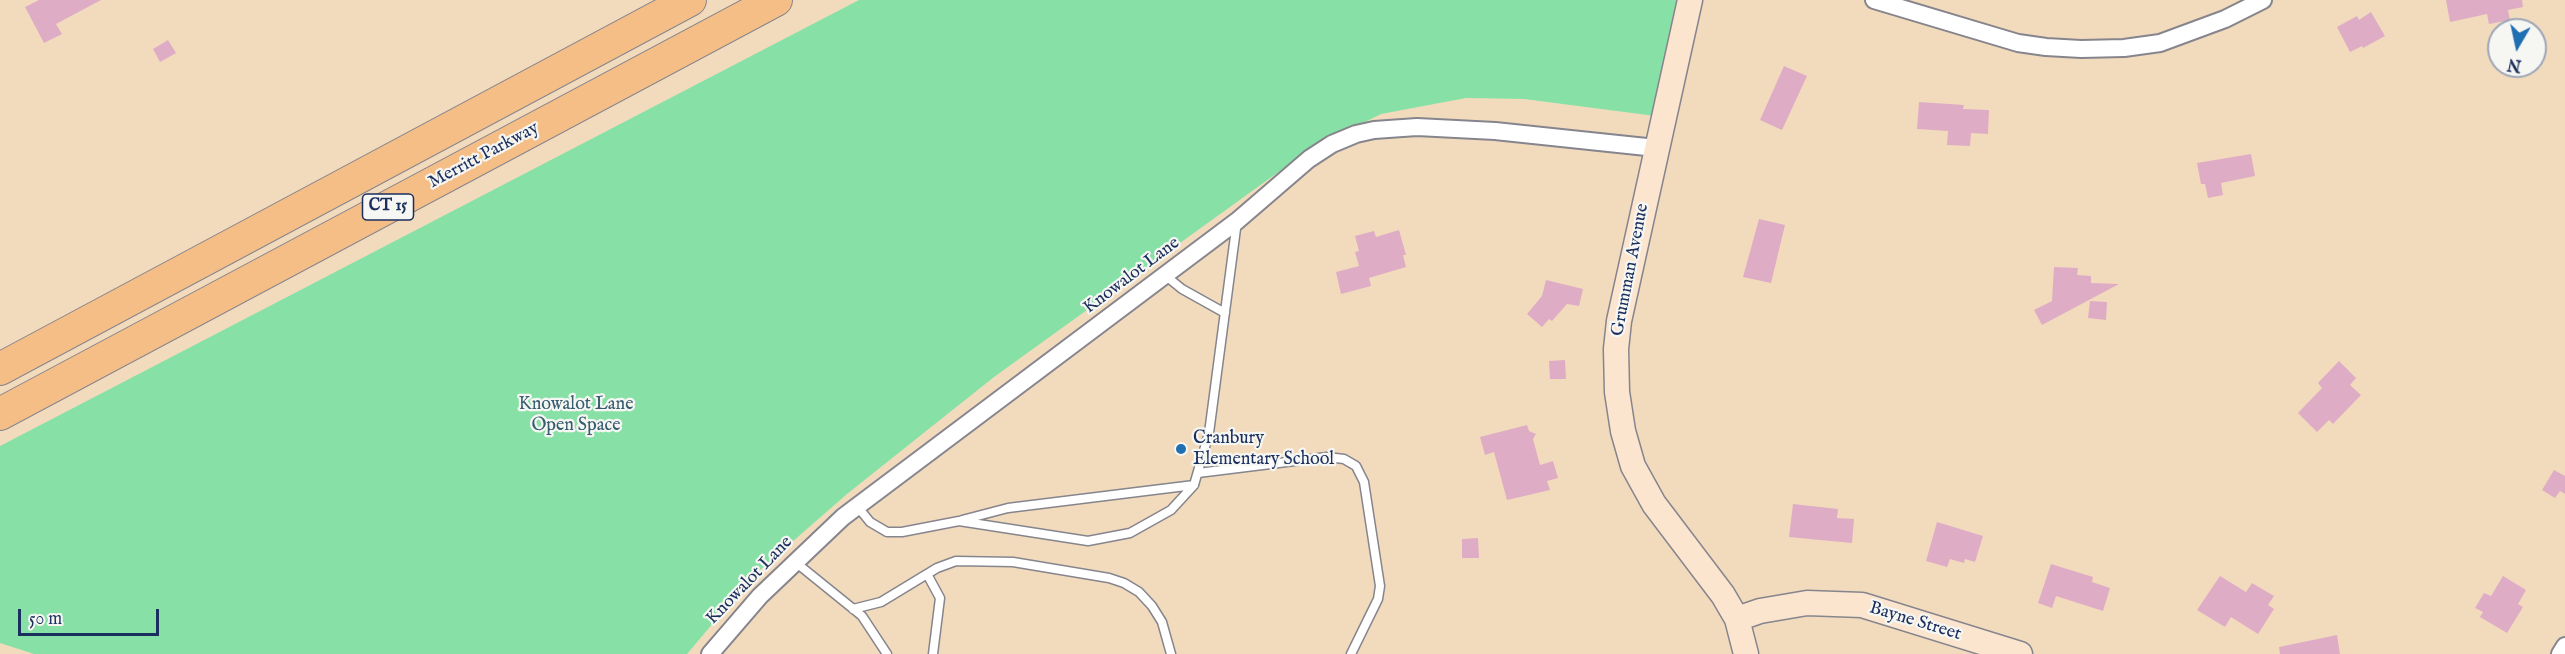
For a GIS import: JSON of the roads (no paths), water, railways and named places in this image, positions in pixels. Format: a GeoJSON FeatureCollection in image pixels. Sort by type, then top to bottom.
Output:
{"type":"FeatureCollection","features":[{"type":"Feature","properties":{"kind":"highway","name":"CT 15"},"geometry":{"type":"LineString","coordinates":[[0,369],[690,0]]}},
{"type":"Feature","properties":{"kind":"highway","name":"Merritt Parkway"},"geometry":{"type":"LineString","coordinates":[[0,414],[776,0]]}},
{"type":"Feature","properties":{"kind":"street","name":"Grumman Avenue"},"geometry":{"type":"LineString","coordinates":[[1690,0],[1619,321],[1616,349],[1617,392],[1623,431],[1633,466],[1654,504],[1723,595],[1737,619],[1746,654]]}},
{"type":"Feature","properties":{"kind":"street"},"geometry":{"type":"LineString","coordinates":[[1874,0],[2018,43],[2046,48],[2081,49],[2124,48],[2160,43],[2225,19],[2259,1]]}},
{"type":"Feature","properties":{"kind":"street","name":"Knowalot Lane"},"geometry":{"type":"LineString","coordinates":[[710,654],[759,596],[794,561],[857,506],[1238,221],[1321,151],[1342,139],[1374,130],[1418,127],[1450,128],[1656,148]]}},
{"type":"Feature","properties":{"kind":"street","name":"Bayne Street"},"geometry":{"type":"LineString","coordinates":[[1737,619],[1760,611],[1807,603],[1862,605],[2020,654]]}},
{"type":"Feature","properties":{"kind":"street"},"geometry":{"type":"LineString","coordinates":[[2560,654],[2565,646]]}},
{"type":"Feature","properties":{"kind":"lane"},"geometry":{"type":"LineString","coordinates":[[959,521],[1088,541],[1130,533],[1171,510],[1194,485],[1209,433],[1238,221]]}},
{"type":"Feature","properties":{"kind":"lane"},"geometry":{"type":"LineString","coordinates":[[1166,276],[1182,289],[1225,313]]}},
{"type":"Feature","properties":{"kind":"lane"},"geometry":{"type":"LineString","coordinates":[[1198,473],[1327,457],[1344,459],[1356,466],[1364,482],[1380,586],[1378,598],[1351,654]]}},
{"type":"Feature","properties":{"kind":"lane"},"geometry":{"type":"LineString","coordinates":[[857,506],[870,522],[887,532],[902,532],[959,521],[1008,508],[1194,485]]}},
{"type":"Feature","properties":{"kind":"lane"},"geometry":{"type":"LineString","coordinates":[[794,561],[862,616],[887,654]]}},
{"type":"Feature","properties":{"kind":"lane"},"geometry":{"type":"LineString","coordinates":[[853,609],[881,602],[927,574],[956,561],[1013,562],[1109,578],[1140,592],[1162,622],[1171,654]]}},
{"type":"Feature","properties":{"kind":"lane"},"geometry":{"type":"LineString","coordinates":[[927,574],[940,598],[933,654]]}},
{"type":"Feature","properties":{"kind":"place","name":"Cranbury Elementary School"},"geometry":{"type":"Point","coordinates":[1181,449]}},
{"type":"Feature","properties":{"kind":"park label","name":"Knowalot Lane Open Space"},"geometry":{"type":"Point","coordinates":[576,415]}}]}
